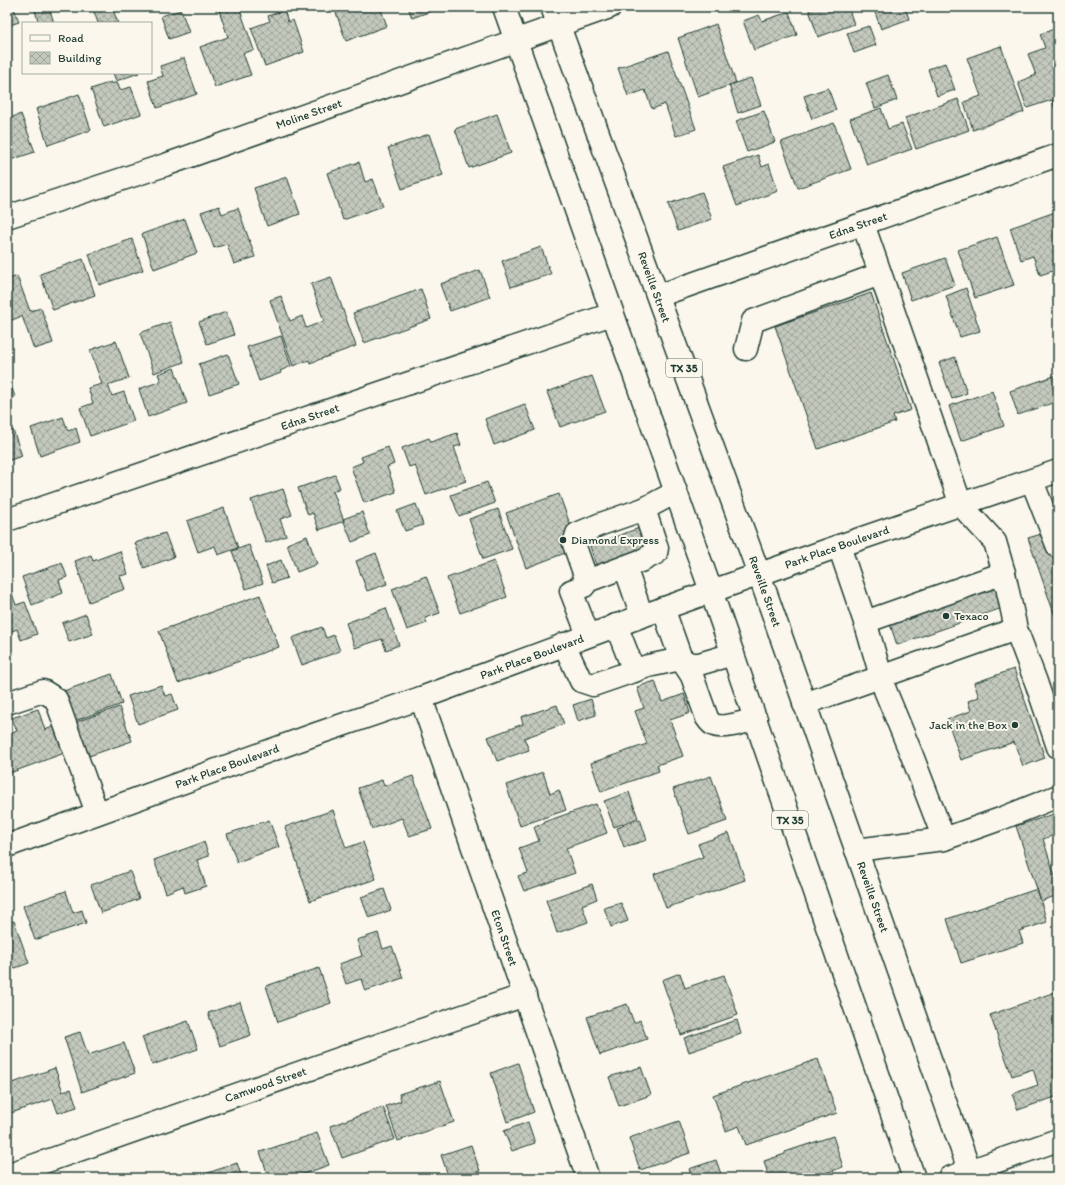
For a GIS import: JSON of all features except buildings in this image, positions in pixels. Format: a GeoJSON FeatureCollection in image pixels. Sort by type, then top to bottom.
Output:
{"type":"FeatureCollection","features":[{"type":"Feature","properties":{"kind":"main road","name":"TX 35"},"geometry":{"type":"LineString","coordinates":[[504,7],[612,314],[712,591],[914,1178]]}},
{"type":"Feature","properties":{"kind":"main road","name":"Moline Street"},"geometry":{"type":"LineString","coordinates":[[7,217],[165,164],[516,40],[555,16],[610,7]]}},
{"type":"Feature","properties":{"kind":"main road","name":"Reveille Street"},"geometry":{"type":"LineString","coordinates":[[555,16],[759,574],[971,1174]]}},
{"type":"Feature","properties":{"kind":"main road","name":"Edna Street"},"geometry":{"type":"LineString","coordinates":[[658,296],[1058,155]]}},
{"type":"Feature","properties":{"kind":"main road"},"geometry":{"type":"LineString","coordinates":[[863,224],[961,505],[995,542],[1004,573],[1016,629],[1058,747]]}},
{"type":"Feature","properties":{"kind":"main road"},"geometry":{"type":"LineString","coordinates":[[746,349],[753,321],[880,274]]}},
{"type":"Feature","properties":{"kind":"main road","name":"Edna Street"},"geometry":{"type":"LineString","coordinates":[[7,520],[612,314]]}},
{"type":"Feature","properties":{"kind":"main road","name":"Park Place Boulevard"},"geometry":{"type":"LineString","coordinates":[[7,846],[421,698],[663,608],[839,546],[1058,472]]}},
{"type":"Feature","properties":{"kind":"main road"},"geometry":{"type":"LineString","coordinates":[[1032,481],[1058,548]]}},
{"type":"Feature","properties":{"kind":"main road"},"geometry":{"type":"LineString","coordinates":[[587,581],[574,544],[577,534],[600,524],[644,510],[676,492]]}},
{"type":"Feature","properties":{"kind":"main road"},"geometry":{"type":"LineString","coordinates":[[588,635],[571,591],[584,586],[587,581],[650,557],[656,553],[657,548],[644,510]]}},
{"type":"Feature","properties":{"kind":"main road"},"geometry":{"type":"LineString","coordinates":[[839,546],[865,622],[885,690],[944,839]]}},
{"type":"Feature","properties":{"kind":"main road"},"geometry":{"type":"LineString","coordinates":[[625,567],[642,616]]}},
{"type":"Feature","properties":{"kind":"main road"},"geometry":{"type":"LineString","coordinates":[[865,622],[1004,573]]}},
{"type":"Feature","properties":{"kind":"main road"},"geometry":{"type":"LineString","coordinates":[[663,608],[681,658],[692,676],[707,718],[711,723],[714,726],[725,726],[756,719]]}},
{"type":"Feature","properties":{"kind":"main road"},"geometry":{"type":"LineString","coordinates":[[616,625],[634,671]]}},
{"type":"Feature","properties":{"kind":"main road"},"geometry":{"type":"LineString","coordinates":[[804,704],[1016,629]]}},
{"type":"Feature","properties":{"kind":"main road"},"geometry":{"type":"LineString","coordinates":[[564,644],[581,681],[593,685],[648,666],[681,658],[691,664],[699,664],[733,654]]}},
{"type":"Feature","properties":{"kind":"main road"},"geometry":{"type":"LineString","coordinates":[[7,703],[43,691],[56,699],[98,813]]}},
{"type":"Feature","properties":{"kind":"main road","name":"Eton Street"},"geometry":{"type":"LineString","coordinates":[[421,698],[588,1178]]}},
{"type":"Feature","properties":{"kind":"main road"},"geometry":{"type":"LineString","coordinates":[[856,850],[944,839],[1004,818],[1058,796]]}},
{"type":"Feature","properties":{"kind":"main road","name":"Camwood Street"},"geometry":{"type":"LineString","coordinates":[[7,1175],[409,1034],[525,996]]}},
{"type":"Feature","properties":{"kind":"main road"},"geometry":{"type":"LineString","coordinates":[[949,1178],[971,1174],[1058,1140]]}},
{"type":"Feature","properties":{"kind":"place","name":"Diamond Express"},"geometry":{"type":"Point","coordinates":[563,540]}},
{"type":"Feature","properties":{"kind":"place","name":"Texaco"},"geometry":{"type":"Point","coordinates":[946,616]}},
{"type":"Feature","properties":{"kind":"place","name":"Jack in the Box"},"geometry":{"type":"Point","coordinates":[1015,725]}}]}
